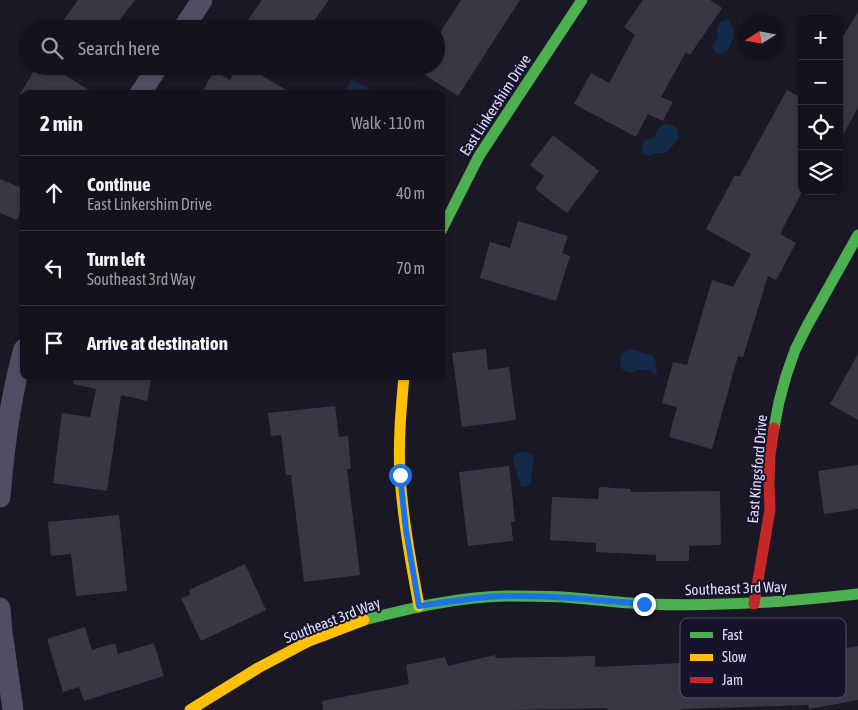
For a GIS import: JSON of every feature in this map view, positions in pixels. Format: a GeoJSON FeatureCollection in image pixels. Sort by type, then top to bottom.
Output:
{"type":"FeatureCollection","features":[{"type":"Feature","properties":{"kind":"street"},"geometry":{"type":"LineString","coordinates":[[189,20],[202,0]]}},
{"type":"Feature","properties":{"kind":"street","name":"East Linkershim Drive"},"geometry":{"type":"LineString","coordinates":[[445,223],[479,156],[582,0]]}},
{"type":"Feature","properties":{"kind":"street"},"geometry":{"type":"LineString","coordinates":[[143,90],[152,75]]}},
{"type":"Feature","properties":{"kind":"street","name":"East Kingsford Drive"},"geometry":{"type":"LineString","coordinates":[[754,604],[770,509],[770,455],[779,402],[786,376],[795,350],[807,326],[858,235]]}},
{"type":"Feature","properties":{"kind":"street"},"geometry":{"type":"LineString","coordinates":[[0,497],[10,412],[20,367]]}},
{"type":"Feature","properties":{"kind":"street"},"geometry":{"type":"LineString","coordinates":[[404,380],[400,419],[400,475],[406,530],[419,606]]}},
{"type":"Feature","properties":{"kind":"street","name":"Southeast 3rd Way"},"geometry":{"type":"LineString","coordinates":[[190,710],[258,668],[309,641],[363,620],[419,606],[505,596],[562,597],[644,604],[726,605],[808,600],[858,594]]}},
{"type":"Feature","properties":{"kind":"street"},"geometry":{"type":"LineString","coordinates":[[0,608],[13,710]]}},
{"type":"Feature","properties":{"kind":"water"},"geometry":{"type":"Polygon","coordinates":[[[728,19],[733,27],[734,36],[729,48],[723,53],[716,53],[712,47],[718,37],[717,29],[720,22],[728,19]]]}},
{"type":"Feature","properties":{"kind":"water"},"geometry":{"type":"Polygon","coordinates":[[[352,79],[371,90],[345,90],[352,79]]]}},
{"type":"Feature","properties":{"kind":"water"},"geometry":{"type":"Polygon","coordinates":[[[664,124],[673,125],[678,130],[679,139],[666,153],[649,156],[643,153],[641,147],[645,141],[655,137],[658,129],[664,124]]]}},
{"type":"Feature","properties":{"kind":"water"},"geometry":{"type":"Polygon","coordinates":[[[631,349],[653,356],[658,372],[654,375],[646,370],[628,372],[621,368],[620,360],[623,353],[631,349]]]}},
{"type":"Feature","properties":{"kind":"water"},"geometry":{"type":"Polygon","coordinates":[[[520,452],[528,452],[534,457],[531,482],[528,486],[522,487],[513,464],[514,456],[520,452]]]}},
{"type":"Feature","properties":{"kind":"building"},"geometry":{"type":"Polygon","coordinates":[[[78,0],[135,0],[120,20],[64,20],[78,0]]]}},
{"type":"Feature","properties":{"kind":"building"},"geometry":{"type":"Polygon","coordinates":[[[262,0],[329,0],[315,20],[248,20],[262,0]]]}},
{"type":"Feature","properties":{"kind":"building"},"geometry":{"type":"Polygon","coordinates":[[[461,0],[520,0],[458,96],[425,75],[445,75],[445,25],[461,0]]]}},
{"type":"Feature","properties":{"kind":"building"},"geometry":{"type":"Polygon","coordinates":[[[643,0],[710,0],[722,8],[690,55],[686,52],[661,97],[673,102],[663,121],[648,114],[636,137],[574,104],[591,73],[609,83],[635,35],[624,27],[643,0]]]}},
{"type":"Feature","properties":{"kind":"building"},"geometry":{"type":"Polygon","coordinates":[[[858,12],[858,108],[843,135],[843,60],[843,36],[858,12]]]}},
{"type":"Feature","properties":{"kind":"building"},"geometry":{"type":"Polygon","coordinates":[[[32,75],[65,75],[89,90],[22,90],[32,75]]]}},
{"type":"Feature","properties":{"kind":"building"},"geometry":{"type":"Polygon","coordinates":[[[212,75],[221,75],[230,80],[233,75],[261,75],[286,90],[203,90],[212,75]]]}},
{"type":"Feature","properties":{"kind":"building"},"geometry":{"type":"Polygon","coordinates":[[[787,90],[798,96],[798,195],[800,195],[780,234],[796,243],[776,280],[768,276],[743,357],[738,356],[712,449],[669,437],[677,407],[662,403],[673,362],[687,365],[712,280],[733,287],[751,254],[706,229],[735,175],[739,177],[787,90]]]}},
{"type":"Feature","properties":{"kind":"building"},"geometry":{"type":"Polygon","coordinates":[[[553,135],[599,171],[567,213],[535,189],[544,176],[530,165],[553,135]]]}},
{"type":"Feature","properties":{"kind":"building"},"geometry":{"type":"Polygon","coordinates":[[[0,179],[20,187],[20,213],[17,220],[0,213],[0,179]]]}},
{"type":"Feature","properties":{"kind":"building"},"geometry":{"type":"Polygon","coordinates":[[[518,221],[568,236],[562,253],[570,256],[556,301],[480,278],[490,242],[510,248],[518,221]]]}},
{"type":"Feature","properties":{"kind":"building"},"geometry":{"type":"Polygon","coordinates":[[[486,349],[488,370],[509,367],[516,420],[462,427],[452,353],[486,349]]]}},
{"type":"Feature","properties":{"kind":"building"},"geometry":{"type":"Polygon","coordinates":[[[858,354],[858,420],[830,404],[858,354]]]}},
{"type":"Feature","properties":{"kind":"building"},"geometry":{"type":"Polygon","coordinates":[[[74,380],[151,380],[147,401],[121,395],[107,491],[53,483],[62,413],[90,417],[96,389],[73,384],[74,380]]]}},
{"type":"Feature","properties":{"kind":"building"},"geometry":{"type":"Polygon","coordinates":[[[335,406],[339,437],[348,436],[351,469],[347,469],[360,575],[304,582],[291,475],[286,475],[281,435],[271,436],[268,413],[335,406]]]}},
{"type":"Feature","properties":{"kind":"building"},"geometry":{"type":"Polygon","coordinates":[[[858,465],[858,509],[824,514],[818,471],[858,465]]]}},
{"type":"Feature","properties":{"kind":"building"},"geometry":{"type":"Polygon","coordinates":[[[509,466],[515,521],[511,522],[513,541],[468,546],[459,472],[509,466]]]}},
{"type":"Feature","properties":{"kind":"building"},"geometry":{"type":"Polygon","coordinates":[[[599,487],[631,489],[631,492],[720,491],[721,545],[689,546],[689,561],[656,561],[656,555],[596,552],[596,543],[550,540],[552,497],[598,499],[599,487]]]}},
{"type":"Feature","properties":{"kind":"building"},"geometry":{"type":"Polygon","coordinates":[[[119,515],[127,591],[76,596],[71,554],[51,556],[48,522],[119,515]]]}},
{"type":"Feature","properties":{"kind":"building"},"geometry":{"type":"Polygon","coordinates":[[[245,564],[266,610],[201,641],[181,598],[190,595],[189,590],[245,564]]]}},
{"type":"Feature","properties":{"kind":"building"},"geometry":{"type":"Polygon","coordinates":[[[85,627],[92,650],[115,643],[118,654],[154,643],[164,676],[84,701],[79,687],[63,692],[47,639],[85,627]]]}},
{"type":"Feature","properties":{"kind":"building"},"geometry":{"type":"Polygon","coordinates":[[[858,646],[858,700],[809,709],[808,705],[681,710],[608,710],[607,708],[323,710],[322,701],[409,684],[406,665],[445,657],[448,666],[495,655],[496,658],[595,656],[595,667],[680,663],[680,698],[846,698],[846,648],[858,646]]]}},
{"type":"Feature","properties":{"kind":"traffic: fast"},"geometry":{"type":"LineString","coordinates":[[445,223],[479,156],[582,0]]}},
{"type":"Feature","properties":{"kind":"traffic: fast"},"geometry":{"type":"LineString","coordinates":[[774,428],[779,402],[795,350],[858,235]]}},
{"type":"Feature","properties":{"kind":"traffic: fast"},"geometry":{"type":"LineString","coordinates":[[364,620],[399,611],[470,598],[506,596],[699,605],[779,601],[858,594]]}},
{"type":"Feature","properties":{"kind":"traffic: slow"},"geometry":{"type":"LineString","coordinates":[[404,380],[399,464],[405,525],[419,606]]}},
{"type":"Feature","properties":{"kind":"traffic: slow"},"geometry":{"type":"LineString","coordinates":[[190,710],[258,668],[309,641],[364,620]]}},
{"type":"Feature","properties":{"kind":"traffic: jam"},"geometry":{"type":"LineString","coordinates":[[754,604],[770,509],[770,455],[774,428]]}},
{"type":"Feature","properties":{"kind":"route"},"geometry":{"type":"LineString","coordinates":[[400,475],[406,530],[419,606],[505,596],[562,597],[644,604]]}}]}
